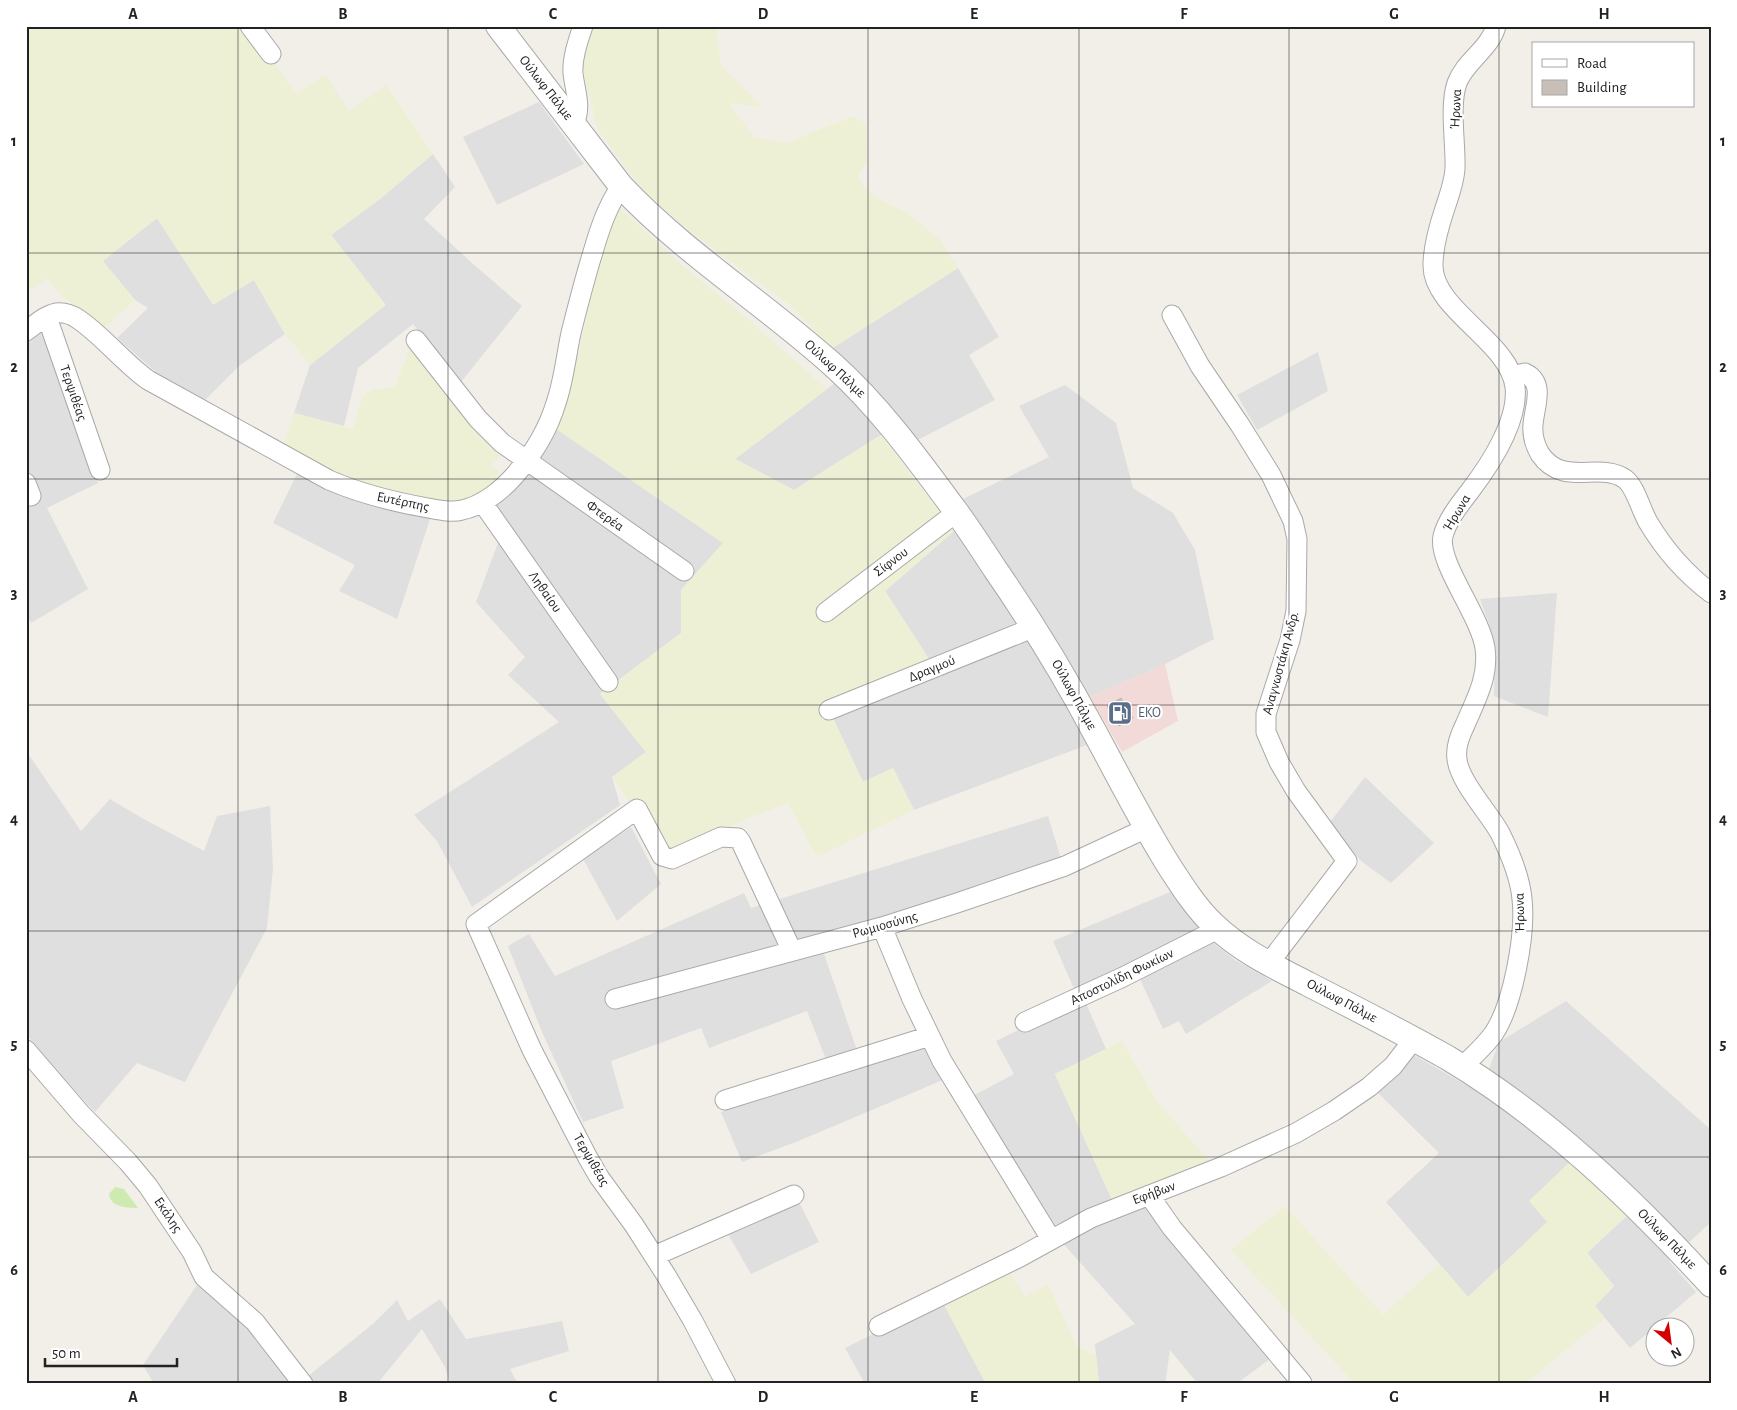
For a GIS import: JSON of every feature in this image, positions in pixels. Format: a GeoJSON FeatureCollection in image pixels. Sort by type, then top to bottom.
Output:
{"type":"FeatureCollection","features":[{"type":"Feature","properties":{"kind":"street"},"geometry":{"type":"LineString","coordinates":[[250,26],[271,54]]}},
{"type":"Feature","properties":{"kind":"street","name":"Ούλωφ Πάλμε"},"geometry":{"type":"LineString","coordinates":[[498,26],[621,186],[680,240],[836,367],[862,393],[896,433],[957,512],[1035,627],[1072,690],[1146,828],[1188,894],[1218,929],[1239,946],[1414,1039],[1499,1091],[1584,1160],[1641,1212],[1711,1285]]}},
{"type":"Feature","properties":{"kind":"street"},"geometry":{"type":"LineString","coordinates":[[574,124],[579,109],[573,73],[574,61],[583,26]]}},
{"type":"Feature","properties":{"kind":"street","name":"Ήρωνα"},"geometry":{"type":"LineString","coordinates":[[1462,1067],[1491,1037],[1505,1010],[1519,950],[1523,908],[1520,888],[1506,846],[1496,826],[1461,773],[1457,760],[1461,734],[1484,679],[1485,652],[1479,626],[1445,557],[1442,543],[1444,531],[1451,518],[1484,472],[1502,440],[1510,420],[1515,398],[1515,386],[1512,376],[1493,348],[1443,294],[1433,269],[1439,230],[1454,177],[1456,85],[1466,68],[1491,38],[1496,26]]}},
{"type":"Feature","properties":{"kind":"street","name":"Ευτέρπης"},"geometry":{"type":"LineString","coordinates":[[47,317],[63,313],[77,318],[133,369],[148,380],[245,435],[341,486],[379,498],[438,510],[460,511],[482,502],[503,487],[526,462],[539,442],[556,403],[591,258],[607,210],[621,186]]}},
{"type":"Feature","properties":{"kind":"street","name":"Αναγνωστάκη Ανδρ."},"geometry":{"type":"LineString","coordinates":[[1172,315],[1200,366],[1240,425],[1270,475],[1293,521],[1297,539],[1296,611],[1290,640],[1266,714],[1266,732],[1279,762],[1296,791],[1347,860],[1269,963]]}},
{"type":"Feature","properties":{"kind":"street"},"geometry":{"type":"LineString","coordinates":[[26,331],[47,317]]}},
{"type":"Feature","properties":{"kind":"street","name":"Τερψιθέας"},"geometry":{"type":"LineString","coordinates":[[47,317],[100,470]]}},
{"type":"Feature","properties":{"kind":"street","name":"Φτερέα"},"geometry":{"type":"LineString","coordinates":[[416,340],[484,425],[502,443],[526,462],[684,571]]}},
{"type":"Feature","properties":{"kind":"street"},"geometry":{"type":"LineString","coordinates":[[1512,376],[1525,373],[1535,383],[1538,393],[1533,434],[1536,446],[1546,460],[1567,472],[1609,474],[1625,479],[1657,536],[1690,575],[1711,593]]}},
{"type":"Feature","properties":{"kind":"street","name":"Ληθαίου"},"geometry":{"type":"LineString","coordinates":[[482,502],[608,682]]}},
{"type":"Feature","properties":{"kind":"street","name":"Σίφνου"},"geometry":{"type":"LineString","coordinates":[[826,612],[957,512]]}},
{"type":"Feature","properties":{"kind":"street","name":"Δραγμού"},"geometry":{"type":"LineString","coordinates":[[829,710],[1035,627]]}},
{"type":"Feature","properties":{"kind":"street","name":"Τερψιθέας"},"geometry":{"type":"LineString","coordinates":[[726,1384],[693,1321],[654,1256],[588,1158],[532,1050],[476,924],[636,809],[662,856],[672,859],[721,837],[738,838],[742,842],[792,951]]}},
{"type":"Feature","properties":{"kind":"street","name":"Ρωμιοσύνης"},"geometry":{"type":"LineString","coordinates":[[615,999],[882,927],[1065,866],[1146,828]]}},
{"type":"Feature","properties":{"kind":"street"},"geometry":{"type":"LineString","coordinates":[[882,927],[942,1061],[1051,1239]]}},
{"type":"Feature","properties":{"kind":"street","name":"Αποστολίδη Φωκίων"},"geometry":{"type":"LineString","coordinates":[[1025,1022],[1123,977],[1218,929]]}},
{"type":"Feature","properties":{"kind":"street"},"geometry":{"type":"LineString","coordinates":[[725,1100],[930,1036]]}},
{"type":"Feature","properties":{"kind":"street","name":"Εφήβων"},"geometry":{"type":"LineString","coordinates":[[879,1326],[1014,1260],[1091,1218],[1246,1156],[1296,1132],[1334,1111],[1369,1087],[1400,1058],[1414,1039]]}},
{"type":"Feature","properties":{"kind":"street","name":"Εκάλης"},"geometry":{"type":"LineString","coordinates":[[26,1050],[81,1114],[128,1162],[148,1186],[192,1252],[204,1277],[255,1322],[303,1384]]}},
{"type":"Feature","properties":{"kind":"street"},"geometry":{"type":"LineString","coordinates":[[654,1256],[794,1195]]}},
{"type":"Feature","properties":{"kind":"street"},"geometry":{"type":"LineString","coordinates":[[1149,1195],[1172,1228],[1302,1383]]}},
{"type":"Feature","properties":{"kind":"shaded area"},"geometry":{"type":"Polygon","coordinates":[[[539,102],[584,164],[497,205],[463,137],[539,102]]]}},
{"type":"Feature","properties":{"kind":"shaded area"},"geometry":{"type":"Polygon","coordinates":[[[433,154],[455,187],[424,219],[522,306],[461,382],[413,324],[358,368],[344,426],[294,413],[310,365],[385,305],[331,235],[392,189],[433,154]]]}},
{"type":"Feature","properties":{"kind":"shaded area"},"geometry":{"type":"Polygon","coordinates":[[[157,218],[213,304],[254,280],[285,334],[239,366],[204,401],[166,381],[117,338],[148,308],[135,300],[102,261],[157,218]]]}},
{"type":"Feature","properties":{"kind":"shaded area"},"geometry":{"type":"Polygon","coordinates":[[[958,268],[999,337],[969,355],[995,400],[912,443],[898,424],[794,490],[735,459],[852,370],[831,349],[958,268]]]}},
{"type":"Feature","properties":{"kind":"shaded area"},"geometry":{"type":"Polygon","coordinates":[[[46,328],[98,483],[47,508],[88,589],[31,623],[26,613],[26,341],[46,328]]]}},
{"type":"Feature","properties":{"kind":"shaded area"},"geometry":{"type":"Polygon","coordinates":[[[1318,352],[1328,391],[1257,430],[1237,395],[1318,352]]]}},
{"type":"Feature","properties":{"kind":"shaded area"},"geometry":{"type":"Polygon","coordinates":[[[1065,385],[1116,423],[1133,488],[1173,513],[1195,550],[1214,639],[1165,664],[1090,697],[1047,626],[963,499],[1049,457],[1019,406],[1065,385]]]}},
{"type":"Feature","properties":{"kind":"shaded area"},"geometry":{"type":"Polygon","coordinates":[[[555,428],[723,543],[681,590],[681,633],[600,694],[646,752],[612,777],[620,805],[472,907],[437,841],[414,815],[559,722],[508,675],[525,657],[476,602],[505,524],[494,505],[524,477],[545,450],[555,428]]]}},
{"type":"Feature","properties":{"kind":"shaded area"},"geometry":{"type":"Polygon","coordinates":[[[297,474],[349,498],[431,516],[397,619],[339,591],[355,565],[273,523],[297,474]]]}},
{"type":"Feature","properties":{"kind":"shaded area"},"geometry":{"type":"Polygon","coordinates":[[[954,531],[977,560],[1021,628],[1087,745],[914,810],[893,768],[863,782],[829,710],[933,665],[885,591],[954,531]]]}},
{"type":"Feature","properties":{"kind":"shaded area"},"geometry":{"type":"Polygon","coordinates":[[[1557,593],[1548,717],[1494,696],[1495,651],[1489,624],[1480,599],[1557,593]]]}},
{"type":"Feature","properties":{"kind":"shaded area"},"geometry":{"type":"Polygon","coordinates":[[[1165,664],[1178,721],[1122,752],[1090,697],[1165,664]]]}},
{"type":"Feature","properties":{"kind":"shaded area"},"geometry":{"type":"Polygon","coordinates":[[[27,752],[81,831],[110,799],[204,851],[217,816],[270,806],[273,869],[267,928],[185,1082],[137,1063],[95,1112],[59,1074],[26,1034],[27,752]]]}},
{"type":"Feature","properties":{"kind":"shaded area"},"geometry":{"type":"Polygon","coordinates":[[[1365,777],[1434,843],[1391,883],[1361,861],[1330,822],[1365,777]]]}},
{"type":"Feature","properties":{"kind":"shaded area"},"geometry":{"type":"Polygon","coordinates":[[[1048,816],[1062,862],[819,939],[861,1062],[925,1043],[943,1080],[796,1142],[742,1162],[721,1112],[832,1075],[807,1011],[709,1048],[701,1028],[611,1061],[624,1108],[583,1122],[542,1032],[508,946],[529,934],[555,976],[744,893],[751,908],[1048,816]]]}},
{"type":"Feature","properties":{"kind":"shaded area"},"geometry":{"type":"Polygon","coordinates":[[[631,827],[661,884],[617,921],[583,859],[631,827]]]}},
{"type":"Feature","properties":{"kind":"shaded area"},"geometry":{"type":"Polygon","coordinates":[[[1175,890],[1204,930],[1075,991],[1053,941],[1175,890]]]}},
{"type":"Feature","properties":{"kind":"shaded area"},"geometry":{"type":"Polygon","coordinates":[[[1211,941],[1235,960],[1272,981],[1186,1034],[1179,1021],[1163,1029],[1139,977],[1211,941]]]}},
{"type":"Feature","properties":{"kind":"shaded area"},"geometry":{"type":"Polygon","coordinates":[[[1085,1001],[1106,1049],[1055,1074],[1113,1202],[1050,1227],[971,1097],[1014,1074],[996,1041],[1085,1001]]]}},
{"type":"Feature","properties":{"kind":"shaded area"},"geometry":{"type":"Polygon","coordinates":[[[1566,1001],[1711,1130],[1711,1222],[1669,1261],[1696,1292],[1665,1318],[1644,1318],[1644,1336],[1630,1348],[1595,1306],[1614,1286],[1587,1253],[1646,1198],[1586,1146],[1530,1201],[1548,1222],[1468,1297],[1386,1202],[1439,1153],[1376,1091],[1414,1055],[1480,1093],[1499,1042],[1566,1001]]]}},
{"type":"Feature","properties":{"kind":"shaded area"},"geometry":{"type":"Polygon","coordinates":[[[797,1198],[819,1242],[751,1274],[725,1229],[797,1198]]]}},
{"type":"Feature","properties":{"kind":"shaded area"},"geometry":{"type":"Polygon","coordinates":[[[1142,1202],[1270,1359],[1236,1384],[1198,1384],[1170,1350],[1165,1384],[1099,1384],[1095,1344],[1135,1324],[1059,1239],[1142,1202]]]}},
{"type":"Feature","properties":{"kind":"shaded area"},"geometry":{"type":"Polygon","coordinates":[[[197,1285],[231,1312],[246,1327],[293,1384],[154,1384],[143,1365],[197,1285]]]}},
{"type":"Feature","properties":{"kind":"shaded area"},"geometry":{"type":"Polygon","coordinates":[[[440,1299],[466,1339],[562,1321],[569,1351],[510,1369],[518,1384],[450,1384],[445,1367],[422,1329],[377,1384],[312,1384],[307,1377],[374,1323],[397,1300],[408,1321],[440,1299]]]}},
{"type":"Feature","properties":{"kind":"shaded area"},"geometry":{"type":"Polygon","coordinates":[[[942,1300],[986,1384],[865,1384],[845,1348],[942,1300]]]}},
{"type":"Feature","properties":{"kind":"green space"},"geometry":{"type":"Polygon","coordinates":[[[26,26],[248,26],[296,93],[326,75],[349,111],[386,85],[433,154],[379,200],[331,235],[386,305],[310,365],[285,334],[254,280],[213,305],[157,218],[103,261],[135,300],[105,327],[62,296],[47,279],[26,292],[26,26]]]}},
{"type":"Feature","properties":{"kind":"green space"},"geometry":{"type":"Polygon","coordinates":[[[593,26],[716,26],[721,65],[762,107],[729,103],[754,137],[786,143],[853,116],[866,123],[867,162],[857,178],[875,197],[909,214],[939,239],[958,268],[831,349],[787,303],[689,231],[643,190],[601,134],[595,122],[585,82],[583,64],[593,26]]]}},
{"type":"Feature","properties":{"kind":"green space"},"geometry":{"type":"Polygon","coordinates":[[[619,207],[684,267],[740,312],[827,389],[735,459],[794,490],[881,435],[954,531],[885,591],[931,662],[829,709],[863,782],[893,768],[914,810],[817,857],[788,803],[741,821],[673,857],[631,805],[612,777],[646,752],[600,694],[681,633],[681,590],[723,543],[555,428],[565,407],[582,339],[595,275],[614,214],[619,207]]]}},
{"type":"Feature","properties":{"kind":"green space"},"geometry":{"type":"Polygon","coordinates":[[[412,342],[503,452],[492,465],[504,477],[482,496],[460,502],[435,502],[378,489],[332,475],[282,448],[294,413],[353,429],[362,396],[372,390],[395,387],[412,342]]]}},
{"type":"Feature","properties":{"kind":"green space"},"geometry":{"type":"Polygon","coordinates":[[[1122,1041],[1156,1100],[1211,1163],[1113,1202],[1055,1074],[1122,1041]]]}},
{"type":"Feature","properties":{"kind":"green space"},"geometry":{"type":"Polygon","coordinates":[[[1572,1160],[1628,1214],[1587,1253],[1614,1286],[1595,1306],[1605,1318],[1525,1384],[1355,1384],[1231,1250],[1285,1206],[1383,1315],[1439,1264],[1468,1297],[1547,1222],[1529,1201],[1572,1160]]]}},
{"type":"Feature","properties":{"kind":"green space"},"geometry":{"type":"Polygon","coordinates":[[[115,1187],[124,1189],[138,1208],[124,1207],[112,1202],[109,1194],[115,1187]]]}},
{"type":"Feature","properties":{"kind":"green space"},"geometry":{"type":"Polygon","coordinates":[[[1008,1269],[1025,1297],[1048,1284],[1077,1347],[1096,1355],[1099,1384],[986,1384],[943,1303],[1008,1269]]]}},
{"type":"Feature","properties":{"kind":"building"},"geometry":{"type":"Polygon","coordinates":[[[1121,698],[1133,718],[1119,726],[1107,706],[1121,698]]]}},
{"type":"Feature","properties":{"kind":"place","name":"EKO"},"geometry":{"type":"Point","coordinates":[1120,713]}}]}
